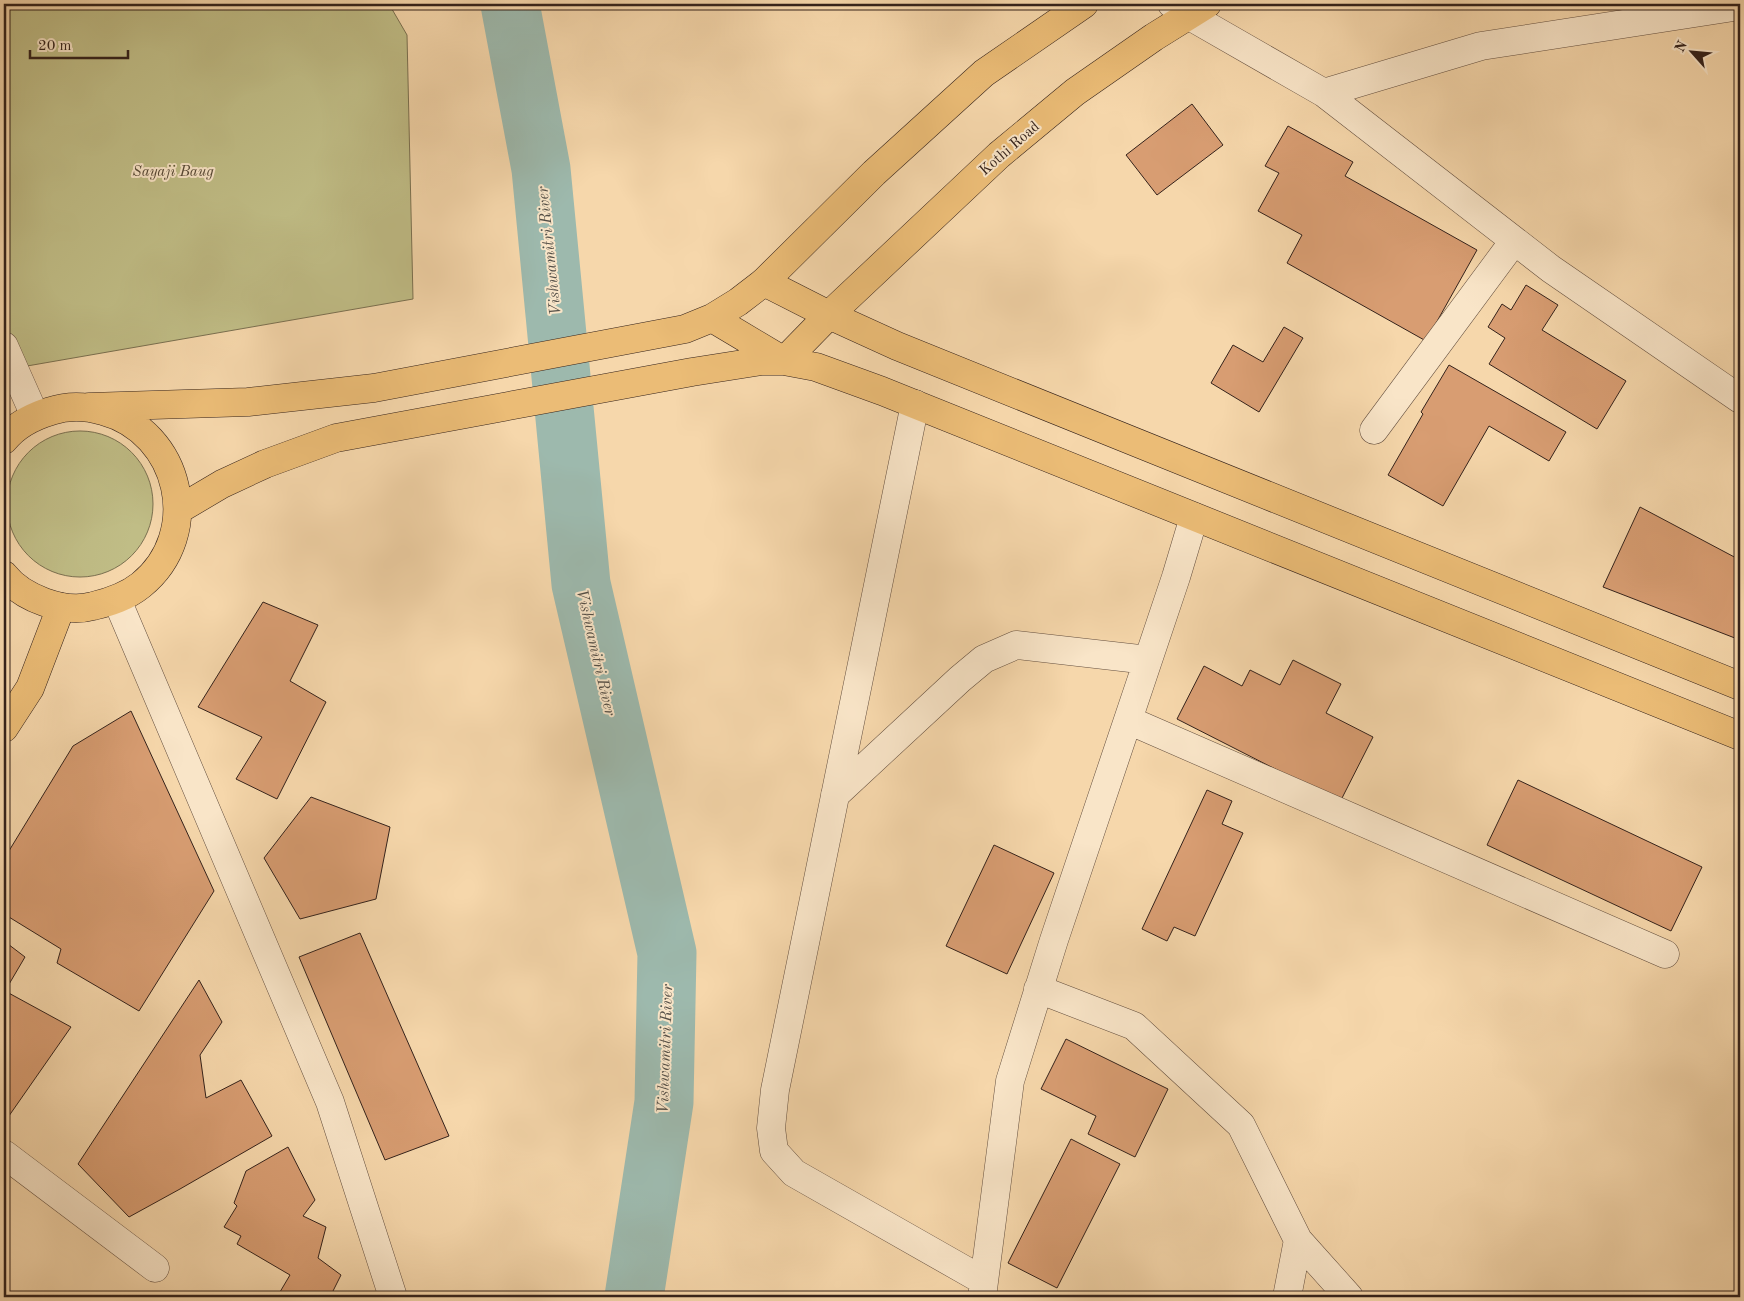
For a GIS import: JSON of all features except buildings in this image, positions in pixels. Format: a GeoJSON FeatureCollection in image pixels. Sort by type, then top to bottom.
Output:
{"type":"FeatureCollection","features":[{"type":"Feature","properties":{"kind":"main road"},"geometry":{"type":"LineString","coordinates":[[4,440],[9,433],[35,416],[62,408],[248,402],[374,388],[685,328],[712,318],[738,302],[764,282],[874,173],[984,73],[1084,4]]}},
{"type":"Feature","properties":{"kind":"main road","name":"Kothi Road"},"geometry":{"type":"LineString","coordinates":[[784,361],[999,154],[1074,92],[1189,7]]}},
{"type":"Feature","properties":{"kind":"main road"},"geometry":{"type":"LineString","coordinates":[[764,282],[897,346],[1740,686]]}},
{"type":"Feature","properties":{"kind":"main road"},"geometry":{"type":"LineString","coordinates":[[712,318],[784,361]]}},
{"type":"Feature","properties":{"kind":"main road"},"geometry":{"type":"LineString","coordinates":[[178,510],[222,484],[265,464],[336,438],[692,372],[762,361],[784,361],[816,367],[915,404],[1740,736]]}},
{"type":"Feature","properties":{"kind":"main road"},"geometry":{"type":"LineString","coordinates":[[6,584],[34,599],[61,607],[89,607],[117,600],[141,585],[160,564],[173,538],[178,510],[174,480],[162,453],[143,430],[118,415],[89,407]]}},
{"type":"Feature","properties":{"kind":"main road"},"geometry":{"type":"LineString","coordinates":[[4,728],[30,688],[61,607]]}},
{"type":"Feature","properties":{"kind":"street"},"geometry":{"type":"LineString","coordinates":[[1324,94],[1481,46],[1740,6]]}},
{"type":"Feature","properties":{"kind":"street"},"geometry":{"type":"LineString","coordinates":[[1189,7],[1324,94],[1551,269],[1740,399]]}},
{"type":"Feature","properties":{"kind":"street"},"geometry":{"type":"LineString","coordinates":[[1374,430],[1514,241]]}},
{"type":"Feature","properties":{"kind":"street"},"geometry":{"type":"LineString","coordinates":[[4,346],[35,416]]}},
{"type":"Feature","properties":{"kind":"street"},"geometry":{"type":"LineString","coordinates":[[915,404],[775,1090],[771,1128],[774,1151],[794,1173],[983,1289],[1010,1081],[1038,989],[1194,517]]}},
{"type":"Feature","properties":{"kind":"street"},"geometry":{"type":"LineString","coordinates":[[117,600],[330,1102],[393,1297]]}},
{"type":"Feature","properties":{"kind":"street"},"geometry":{"type":"LineString","coordinates":[[835,795],[984,659],[1016,645],[1148,660]]}},
{"type":"Feature","properties":{"kind":"street"},"geometry":{"type":"LineString","coordinates":[[1128,720],[1665,954]]}},
{"type":"Feature","properties":{"kind":"street"},"geometry":{"type":"LineString","coordinates":[[1038,989],[1134,1026],[1241,1125],[1298,1240],[1349,1297]]}},
{"type":"Feature","properties":{"kind":"street"},"geometry":{"type":"LineString","coordinates":[[4,1154],[155,1268]]}},
{"type":"Feature","properties":{"kind":"street"},"geometry":{"type":"LineString","coordinates":[[1287,1297],[1298,1240]]}},
{"type":"Feature","properties":{"kind":"green space","name":"Sayaji Baug"},"geometry":{"type":"Polygon","coordinates":[[[4,4],[389,4],[407,35],[413,299],[4,370],[4,4]]]}},
{"type":"Feature","properties":{"kind":"green space"},"geometry":{"type":"Polygon","coordinates":[[[80,431],[108,437],[131,453],[147,476],[153,504],[147,532],[131,555],[108,571],[80,577],[52,571],[29,555],[13,532],[7,504],[13,476],[29,453],[52,437],[80,431]]]}},
{"type":"Feature","properties":{"kind":"waterway","name":"Vishwamitri River"},"geometry":{"type":"LineString","coordinates":[[510,4],[541,169],[581,584],[667,953],[664,1102],[634,1297]]}}]}
